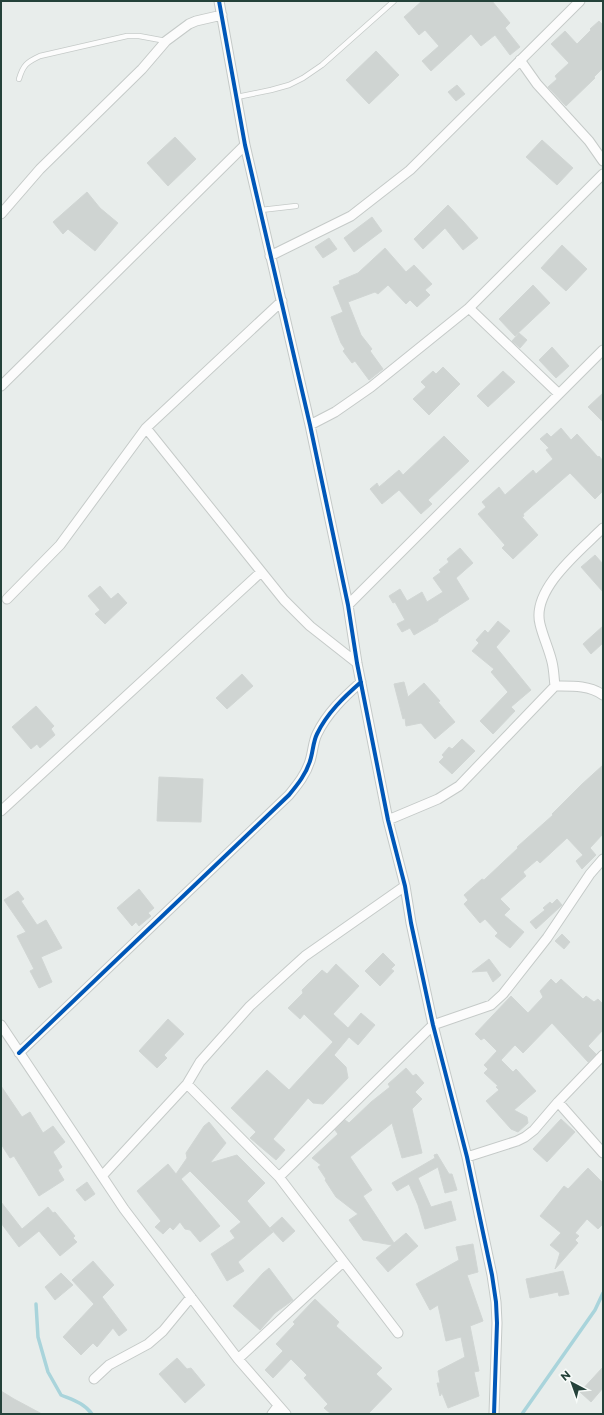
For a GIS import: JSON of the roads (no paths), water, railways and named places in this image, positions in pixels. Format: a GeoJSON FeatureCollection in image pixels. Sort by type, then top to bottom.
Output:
{"type":"FeatureCollection","features":[{"type":"Feature","properties":{"kind":"street"},"geometry":{"type":"LineString","coordinates":[[219,1],[245,145],[310,425],[348,606],[357,663],[388,820],[404,886],[433,1024],[467,1157],[492,1274],[497,1323],[494,1414]]}},
{"type":"Feature","properties":{"kind":"street"},"geometry":{"type":"LineString","coordinates":[[270,256],[351,216],[410,170],[580,1]]}},
{"type":"Feature","properties":{"kind":"street"},"geometry":{"type":"LineString","coordinates":[[1,214],[40,170],[142,69],[166,41],[189,24],[222,15]]}},
{"type":"Feature","properties":{"kind":"street"},"geometry":{"type":"LineString","coordinates":[[520,60],[537,84],[589,141],[603,161]]}},
{"type":"Feature","properties":{"kind":"street"},"geometry":{"type":"LineString","coordinates":[[1,386],[245,145]]}},
{"type":"Feature","properties":{"kind":"street"},"geometry":{"type":"LineString","coordinates":[[310,425],[336,412],[371,387],[469,308],[603,174]]}},
{"type":"Feature","properties":{"kind":"street"},"geometry":{"type":"LineString","coordinates":[[7,599],[60,545],[146,428],[282,302]]}},
{"type":"Feature","properties":{"kind":"street"},"geometry":{"type":"LineString","coordinates":[[469,308],[559,394]]}},
{"type":"Feature","properties":{"kind":"street"},"geometry":{"type":"LineString","coordinates":[[348,606],[603,350]]}},
{"type":"Feature","properties":{"kind":"street"},"geometry":{"type":"LineString","coordinates":[[146,428],[284,600],[310,626],[357,663]]}},
{"type":"Feature","properties":{"kind":"street"},"geometry":{"type":"LineString","coordinates":[[555,686],[553,663],[539,622],[540,608],[546,590],[557,573],[603,528]]}},
{"type":"Feature","properties":{"kind":"street"},"geometry":{"type":"LineString","coordinates":[[1,811],[261,572]]}},
{"type":"Feature","properties":{"kind":"street"},"geometry":{"type":"LineString","coordinates":[[19,1053],[289,795],[303,778],[310,762],[316,735],[328,716],[340,701],[361,682]]}},
{"type":"Feature","properties":{"kind":"street"},"geometry":{"type":"LineString","coordinates":[[388,820],[438,799],[459,786],[555,686],[573,686],[591,689],[603,695]]}},
{"type":"Feature","properties":{"kind":"street"},"geometry":{"type":"LineString","coordinates":[[278,1177],[433,1024],[491,1005],[503,994],[547,938],[590,874],[603,859]]}},
{"type":"Feature","properties":{"kind":"street"},"geometry":{"type":"LineString","coordinates":[[102,1176],[187,1084],[200,1062],[250,1006],[305,956],[404,886]]}},
{"type":"Feature","properties":{"kind":"street"},"geometry":{"type":"LineString","coordinates":[[1,1025],[124,1209],[238,1359],[286,1414]]}},
{"type":"Feature","properties":{"kind":"street"},"geometry":{"type":"LineString","coordinates":[[467,1157],[525,1137],[534,1130],[558,1102],[603,1055]]}},
{"type":"Feature","properties":{"kind":"street"},"geometry":{"type":"LineString","coordinates":[[187,1084],[278,1177],[398,1333]]}},
{"type":"Feature","properties":{"kind":"street"},"geometry":{"type":"LineString","coordinates":[[558,1102],[603,1153]]}},
{"type":"Feature","properties":{"kind":"street"},"geometry":{"type":"LineString","coordinates":[[238,1359],[343,1262]]}},
{"type":"Feature","properties":{"kind":"street"},"geometry":{"type":"LineString","coordinates":[[94,1379],[109,1365],[148,1344],[164,1331],[191,1297]]}},
{"type":"Feature","properties":{"kind":"street"},"geometry":{"type":"LineString","coordinates":[[272,1414],[278,1406]]}},
{"type":"Feature","properties":{"kind":"lane"},"geometry":{"type":"LineString","coordinates":[[237,97],[271,90],[288,85],[303,78],[322,65],[394,1]]}},
{"type":"Feature","properties":{"kind":"lane"},"geometry":{"type":"LineString","coordinates":[[19,79],[25,65],[31,60],[40,56],[127,36],[139,36],[166,41]]}},
{"type":"Feature","properties":{"kind":"lane"},"geometry":{"type":"LineString","coordinates":[[261,210],[296,206]]}},
{"type":"Feature","properties":{"kind":"waterway"},"geometry":{"type":"LineString","coordinates":[[522,1414],[595,1310],[603,1293]]}},
{"type":"Feature","properties":{"kind":"waterway"},"geometry":{"type":"LineString","coordinates":[[36,1304],[38,1337],[48,1372],[61,1395],[82,1404],[92,1414]]}}]}
